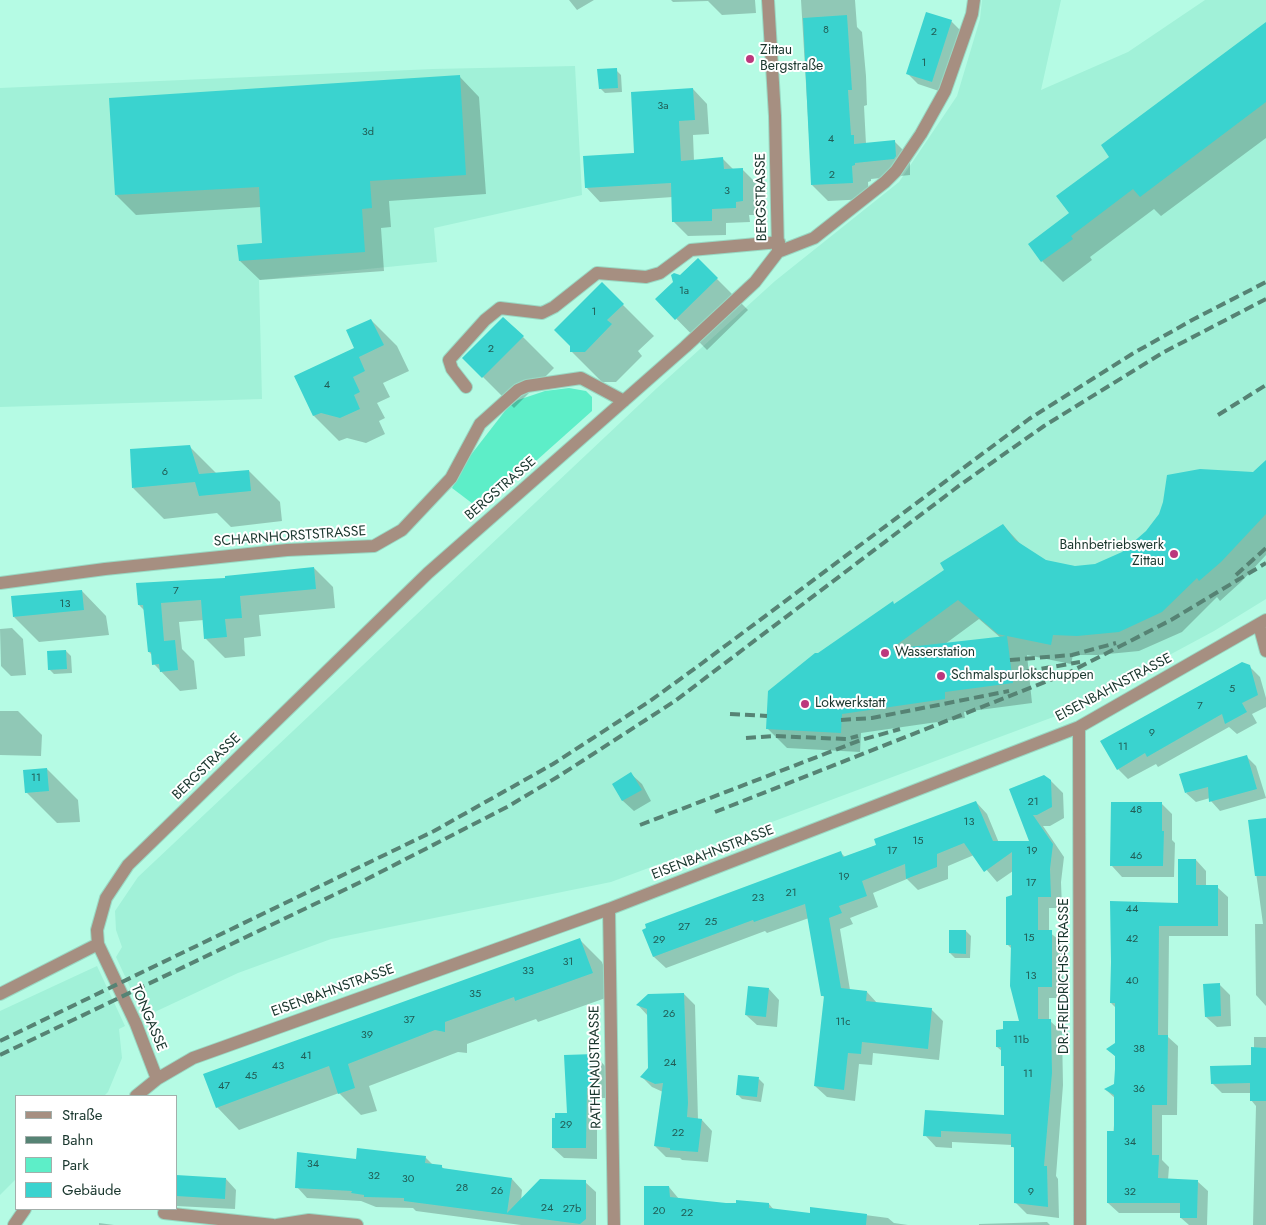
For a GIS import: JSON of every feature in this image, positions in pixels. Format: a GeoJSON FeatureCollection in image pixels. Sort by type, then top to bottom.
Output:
{"type":"FeatureCollection","features":[{"type":"Feature","properties":{"kind":"street","name":"BERGSTRASSE"},"geometry":{"type":"LineString","coordinates":[[98,944],[97,930],[106,898],[128,865],[428,573],[624,401],[755,282],[779,247],[768,0]]}},
{"type":"Feature","properties":{"kind":"street"},"geometry":{"type":"LineString","coordinates":[[466,387],[452,369],[449,360],[485,320],[500,308],[542,313],[554,307],[597,273],[646,276],[660,273],[691,250],[779,247],[814,238],[885,182],[896,171],[921,134],[946,91],[972,14],[974,0]]}},
{"type":"Feature","properties":{"kind":"street","name":"SCHARNHORSTSTRASSE"},"geometry":{"type":"LineString","coordinates":[[0,583],[105,569],[268,552],[374,546],[402,530],[451,478],[480,424],[518,390],[527,386],[581,378],[624,401]]}},
{"type":"Feature","properties":{"kind":"street"},"geometry":{"type":"LineString","coordinates":[[1262,623],[1266,651]]}},
{"type":"Feature","properties":{"kind":"street","name":"EISENBAHNSTRASSE"},"geometry":{"type":"LineString","coordinates":[[157,1079],[193,1058],[609,909],[1079,727],[1262,623]]}},
{"type":"Feature","properties":{"kind":"street","name":"DR.-FRIEDRICHS-STRASSE"},"geometry":{"type":"LineString","coordinates":[[1079,727],[1080,1225]]}},
{"type":"Feature","properties":{"kind":"street","name":"RATHENAUSTRASSE"},"geometry":{"type":"LineString","coordinates":[[609,909],[614,1225]]}},
{"type":"Feature","properties":{"kind":"street"},"geometry":{"type":"LineString","coordinates":[[0,994],[98,944]]}},
{"type":"Feature","properties":{"kind":"street","name":"TONGASSE"},"geometry":{"type":"LineString","coordinates":[[98,944],[136,1024],[157,1079]]}},
{"type":"Feature","properties":{"kind":"street"},"geometry":{"type":"LineString","coordinates":[[137,1095],[157,1079]]}},
{"type":"Feature","properties":{"kind":"street"},"geometry":{"type":"LineString","coordinates":[[14,1225],[23,1210]]}},
{"type":"Feature","properties":{"kind":"street"},"geometry":{"type":"LineString","coordinates":[[164,1214],[273,1225]]}},
{"type":"Feature","properties":{"kind":"street"},"geometry":{"type":"LineString","coordinates":[[277,1225],[310,1220],[357,1225]]}},
{"type":"Feature","properties":{"kind":"shaded area"},"geometry":{"type":"Polygon","coordinates":[[[982,0],[1061,0],[1041,90],[1128,52],[1205,0],[1266,0],[1266,599],[1214,631],[1056,716],[611,882],[331,939],[238,973],[144,1017],[116,957],[122,947],[116,930],[115,911],[138,877],[657,388],[775,281],[899,182],[957,96],[980,19],[982,0]]]}},
{"type":"Feature","properties":{"kind":"shaded area"},"geometry":{"type":"Polygon","coordinates":[[[575,66],[582,195],[434,228],[437,262],[259,280],[262,399],[0,407],[0,88],[433,69],[575,66]]]}},
{"type":"Feature","properties":{"kind":"shaded area"},"geometry":{"type":"Polygon","coordinates":[[[97,966],[125,1026],[119,1029],[122,1058],[105,1095],[15,1095],[15,1180],[0,1195],[0,1011],[97,966]]]}},
{"type":"Feature","properties":{"kind":"green space"},"geometry":{"type":"Polygon","coordinates":[[[569,388],[586,391],[592,397],[592,411],[481,510],[452,488],[470,456],[508,407],[518,400],[545,391],[569,388]]]}},
{"type":"Feature","properties":{"kind":"building"},"geometry":{"type":"Polygon","coordinates":[[[926,12],[952,20],[932,82],[906,74],[926,12]]]}},
{"type":"Feature","properties":{"kind":"building"},"geometry":{"type":"Polygon","coordinates":[[[847,15],[852,90],[848,90],[851,135],[854,135],[854,144],[895,140],[896,156],[894,159],[855,163],[852,166],[853,183],[811,185],[803,18],[847,15]]]}},
{"type":"Feature","properties":{"kind":"building"},"geometry":{"type":"Polygon","coordinates":[[[1266,22],[1266,102],[1140,197],[1133,189],[1071,236],[1073,239],[1041,262],[1028,244],[1069,213],[1056,196],[1109,157],[1101,145],[1266,22]]]}},
{"type":"Feature","properties":{"kind":"building"},"geometry":{"type":"Polygon","coordinates":[[[617,68],[618,88],[599,89],[597,69],[617,68]]]}},
{"type":"Feature","properties":{"kind":"building"},"geometry":{"type":"Polygon","coordinates":[[[460,75],[466,175],[370,181],[372,208],[362,209],[365,252],[239,261],[237,245],[262,243],[259,187],[115,195],[109,98],[460,75]]]}},
{"type":"Feature","properties":{"kind":"building"},"geometry":{"type":"Polygon","coordinates":[[[693,88],[695,120],[679,121],[681,161],[723,157],[724,169],[743,168],[743,201],[736,202],[736,208],[712,209],[712,221],[672,222],[671,183],[585,188],[583,156],[634,153],[631,92],[693,88]]]}},
{"type":"Feature","properties":{"kind":"building"},"geometry":{"type":"Polygon","coordinates":[[[698,258],[718,278],[675,320],[655,299],[673,282],[671,275],[674,273],[680,275],[698,258]]]}},
{"type":"Feature","properties":{"kind":"building"},"geometry":{"type":"Polygon","coordinates":[[[602,282],[624,304],[607,320],[612,324],[585,352],[570,352],[570,346],[554,330],[602,282]]]}},
{"type":"Feature","properties":{"kind":"building"},"geometry":{"type":"Polygon","coordinates":[[[503,317],[524,336],[482,378],[462,358],[503,317]]]}},
{"type":"Feature","properties":{"kind":"building"},"geometry":{"type":"Polygon","coordinates":[[[371,319],[384,345],[359,357],[365,371],[353,377],[360,392],[354,395],[360,409],[340,418],[321,413],[313,416],[294,376],[354,348],[346,330],[371,319]]]}},
{"type":"Feature","properties":{"kind":"building"},"geometry":{"type":"Polygon","coordinates":[[[190,445],[199,474],[249,470],[251,491],[199,496],[195,482],[132,488],[130,449],[190,445]]]}},
{"type":"Feature","properties":{"kind":"building"},"geometry":{"type":"Polygon","coordinates":[[[1266,460],[1266,514],[1221,562],[1199,581],[1197,578],[1162,612],[1119,632],[1077,636],[1053,635],[1051,645],[1007,636],[1013,683],[945,692],[945,699],[842,714],[841,733],[766,729],[768,691],[815,653],[818,653],[893,601],[894,604],[944,570],[940,563],[1003,524],[1015,540],[1046,560],[1075,566],[1095,564],[1122,552],[1146,531],[1159,514],[1163,502],[1167,475],[1200,469],[1253,472],[1266,460]],[[958,600],[891,649],[1006,636],[998,634],[958,600]]]}},
{"type":"Feature","properties":{"kind":"building"},"geometry":{"type":"Polygon","coordinates":[[[314,567],[316,589],[240,596],[242,618],[225,619],[227,637],[204,639],[201,600],[161,603],[164,641],[175,640],[178,670],[160,672],[159,664],[152,665],[151,652],[148,652],[143,605],[138,605],[136,583],[225,578],[225,576],[314,567]]]}},
{"type":"Feature","properties":{"kind":"building"},"geometry":{"type":"Polygon","coordinates":[[[82,590],[84,610],[13,617],[11,596],[82,590]]]}},
{"type":"Feature","properties":{"kind":"building"},"geometry":{"type":"Polygon","coordinates":[[[66,650],[67,669],[48,670],[47,651],[66,650]]]}},
{"type":"Feature","properties":{"kind":"building"},"geometry":{"type":"Polygon","coordinates":[[[1242,662],[1250,665],[1258,695],[1242,703],[1247,712],[1225,724],[1222,714],[1147,757],[1145,753],[1117,770],[1100,741],[1242,662]]]}},
{"type":"Feature","properties":{"kind":"building"},"geometry":{"type":"Polygon","coordinates":[[[1247,755],[1257,789],[1209,802],[1208,787],[1185,793],[1179,774],[1247,755]]]}},
{"type":"Feature","properties":{"kind":"building"},"geometry":{"type":"Polygon","coordinates":[[[47,768],[49,791],[25,793],[23,770],[47,768]]]}},
{"type":"Feature","properties":{"kind":"building"},"geometry":{"type":"Polygon","coordinates":[[[631,772],[642,790],[622,801],[612,784],[631,772]]]}},
{"type":"Feature","properties":{"kind":"building"},"geometry":{"type":"Polygon","coordinates":[[[1044,775],[1051,780],[1052,807],[1037,815],[1033,815],[1053,844],[1050,869],[1051,897],[1038,897],[1038,930],[1052,930],[1052,987],[1038,987],[1038,1019],[1051,1019],[1052,1073],[1044,1166],[1047,1166],[1048,1207],[1014,1203],[1014,1147],[1011,1147],[1011,1134],[941,1131],[941,1137],[923,1136],[925,1110],[1004,1115],[1004,1066],[1001,1066],[1001,1047],[996,1047],[996,1030],[1003,1029],[1003,1021],[1019,1021],[1010,986],[1011,945],[1006,945],[1006,897],[1012,895],[1012,852],[984,872],[964,843],[937,854],[937,867],[906,879],[905,864],[862,881],[867,896],[839,906],[842,913],[829,918],[841,988],[867,991],[866,1001],[932,1008],[928,1049],[862,1042],[861,1054],[848,1053],[844,1090],[814,1086],[824,996],[821,996],[805,904],[754,922],[753,920],[653,957],[642,930],[646,928],[645,924],[841,851],[843,857],[876,845],[874,839],[976,801],[993,841],[1029,841],[1009,789],[1044,775]]]}},
{"type":"Feature","properties":{"kind":"building"},"geometry":{"type":"Polygon","coordinates":[[[1111,802],[1162,802],[1162,831],[1164,831],[1163,866],[1110,866],[1111,802]]]}},
{"type":"Feature","properties":{"kind":"building"},"geometry":{"type":"Polygon","coordinates":[[[1266,818],[1266,876],[1255,876],[1248,820],[1266,818]]]}},
{"type":"Feature","properties":{"kind":"building"},"geometry":{"type":"Polygon","coordinates":[[[1178,859],[1196,859],[1196,885],[1218,885],[1218,926],[1159,926],[1158,1035],[1168,1035],[1167,1105],[1152,1105],[1152,1155],[1159,1155],[1158,1178],[1198,1180],[1197,1218],[1180,1218],[1180,1203],[1107,1203],[1107,1131],[1114,1131],[1114,1095],[1104,1089],[1114,1084],[1115,1069],[1115,1056],[1106,1049],[1115,1043],[1115,1003],[1110,1003],[1110,901],[1178,903],[1178,859]]]}},
{"type":"Feature","properties":{"kind":"building"},"geometry":{"type":"Polygon","coordinates":[[[949,930],[966,930],[966,954],[949,953],[949,930]]]}},
{"type":"Feature","properties":{"kind":"building"},"geometry":{"type":"Polygon","coordinates":[[[580,938],[593,973],[515,1001],[514,997],[445,1022],[445,1032],[435,1030],[348,1064],[355,1088],[338,1094],[329,1066],[216,1108],[203,1074],[580,938]]]}},
{"type":"Feature","properties":{"kind":"building"},"geometry":{"type":"Polygon","coordinates":[[[1220,983],[1221,1016],[1205,1017],[1203,984],[1220,983]]]}},
{"type":"Feature","properties":{"kind":"building"},"geometry":{"type":"Polygon","coordinates":[[[748,986],[769,988],[766,1017],[745,1015],[748,986]]]}},
{"type":"Feature","properties":{"kind":"building"},"geometry":{"type":"Polygon","coordinates":[[[684,993],[687,1117],[702,1119],[698,1152],[670,1150],[670,1148],[654,1146],[663,1083],[655,1084],[640,1077],[648,1068],[647,1009],[636,1005],[648,994],[684,993]]]}},
{"type":"Feature","properties":{"kind":"building"},"geometry":{"type":"Polygon","coordinates":[[[1251,1047],[1266,1048],[1266,1101],[1250,1101],[1250,1083],[1211,1084],[1210,1066],[1251,1065],[1251,1047]]]}},
{"type":"Feature","properties":{"kind":"building"},"geometry":{"type":"Polygon","coordinates":[[[595,1054],[597,1087],[587,1088],[586,1148],[552,1148],[552,1118],[555,1118],[555,1113],[567,1113],[564,1055],[595,1054]]]}},
{"type":"Feature","properties":{"kind":"building"},"geometry":{"type":"Polygon","coordinates":[[[738,1075],[759,1077],[757,1097],[736,1095],[738,1075]]]}},
{"type":"Feature","properties":{"kind":"building"},"geometry":{"type":"Polygon","coordinates":[[[357,1148],[426,1156],[425,1163],[442,1165],[442,1168],[512,1178],[507,1213],[540,1179],[586,1180],[586,1219],[580,1224],[404,1201],[404,1198],[364,1197],[364,1195],[351,1193],[352,1191],[295,1188],[297,1152],[356,1159],[357,1148]]]}},
{"type":"Feature","properties":{"kind":"building"},"geometry":{"type":"Polygon","coordinates":[[[178,1175],[226,1178],[225,1199],[178,1196],[178,1175]]]}},
{"type":"Feature","properties":{"kind":"building"},"geometry":{"type":"Polygon","coordinates":[[[644,1186],[669,1186],[670,1197],[726,1203],[736,1203],[736,1200],[769,1203],[769,1208],[810,1213],[810,1207],[867,1214],[866,1225],[644,1225],[644,1186]]]}},
{"type":"Feature","properties":{"kind":"railway"},"geometry":{"type":"LineString","coordinates":[[0,1041],[434,831],[553,764],[650,701],[1029,419],[1132,354],[1266,282]]}},
{"type":"Feature","properties":{"kind":"railway"},"geometry":{"type":"LineString","coordinates":[[0,1055],[367,879],[507,807],[559,776],[675,701],[960,485],[1044,426],[1164,352],[1266,299]]}},
{"type":"Feature","properties":{"kind":"railway"},"geometry":{"type":"LineString","coordinates":[[1218,415],[1266,385]]}},
{"type":"Feature","properties":{"kind":"railway"},"geometry":{"type":"LineString","coordinates":[[1236,575],[1266,548]]}},
{"type":"Feature","properties":{"kind":"railway"},"geometry":{"type":"LineString","coordinates":[[715,812],[1068,673],[1171,620],[1266,563]]}},
{"type":"Feature","properties":{"kind":"railway"},"geometry":{"type":"LineString","coordinates":[[1010,660],[1072,655],[1116,643]]}},
{"type":"Feature","properties":{"kind":"railway"},"geometry":{"type":"LineString","coordinates":[[1012,674],[1080,662]]}},
{"type":"Feature","properties":{"kind":"railway"},"geometry":{"type":"LineString","coordinates":[[841,720],[872,718],[1009,691]]}},
{"type":"Feature","properties":{"kind":"railway"},"geometry":{"type":"LineString","coordinates":[[730,714],[767,716]]}},
{"type":"Feature","properties":{"kind":"railway"},"geometry":{"type":"LineString","coordinates":[[640,825],[861,740],[900,729]]}},
{"type":"Feature","properties":{"kind":"railway"},"geometry":{"type":"LineString","coordinates":[[746,738],[773,736],[846,739],[858,736]]}},
{"type":"Feature","properties":{"kind":"place","name":"Zittau Bergstraße"},"geometry":{"type":"Point","coordinates":[750,59]}},
{"type":"Feature","properties":{"kind":"place","name":"Bahnbetriebswerk Zittau"},"geometry":{"type":"Point","coordinates":[1174,554]}},
{"type":"Feature","properties":{"kind":"place","name":"Wasserstation"},"geometry":{"type":"Point","coordinates":[885,653]}},
{"type":"Feature","properties":{"kind":"place","name":"Schmalspurlokschuppen"},"geometry":{"type":"Point","coordinates":[941,676]}},
{"type":"Feature","properties":{"kind":"place","name":"Lokwerkstatt"},"geometry":{"type":"Point","coordinates":[805,704]}}]}
